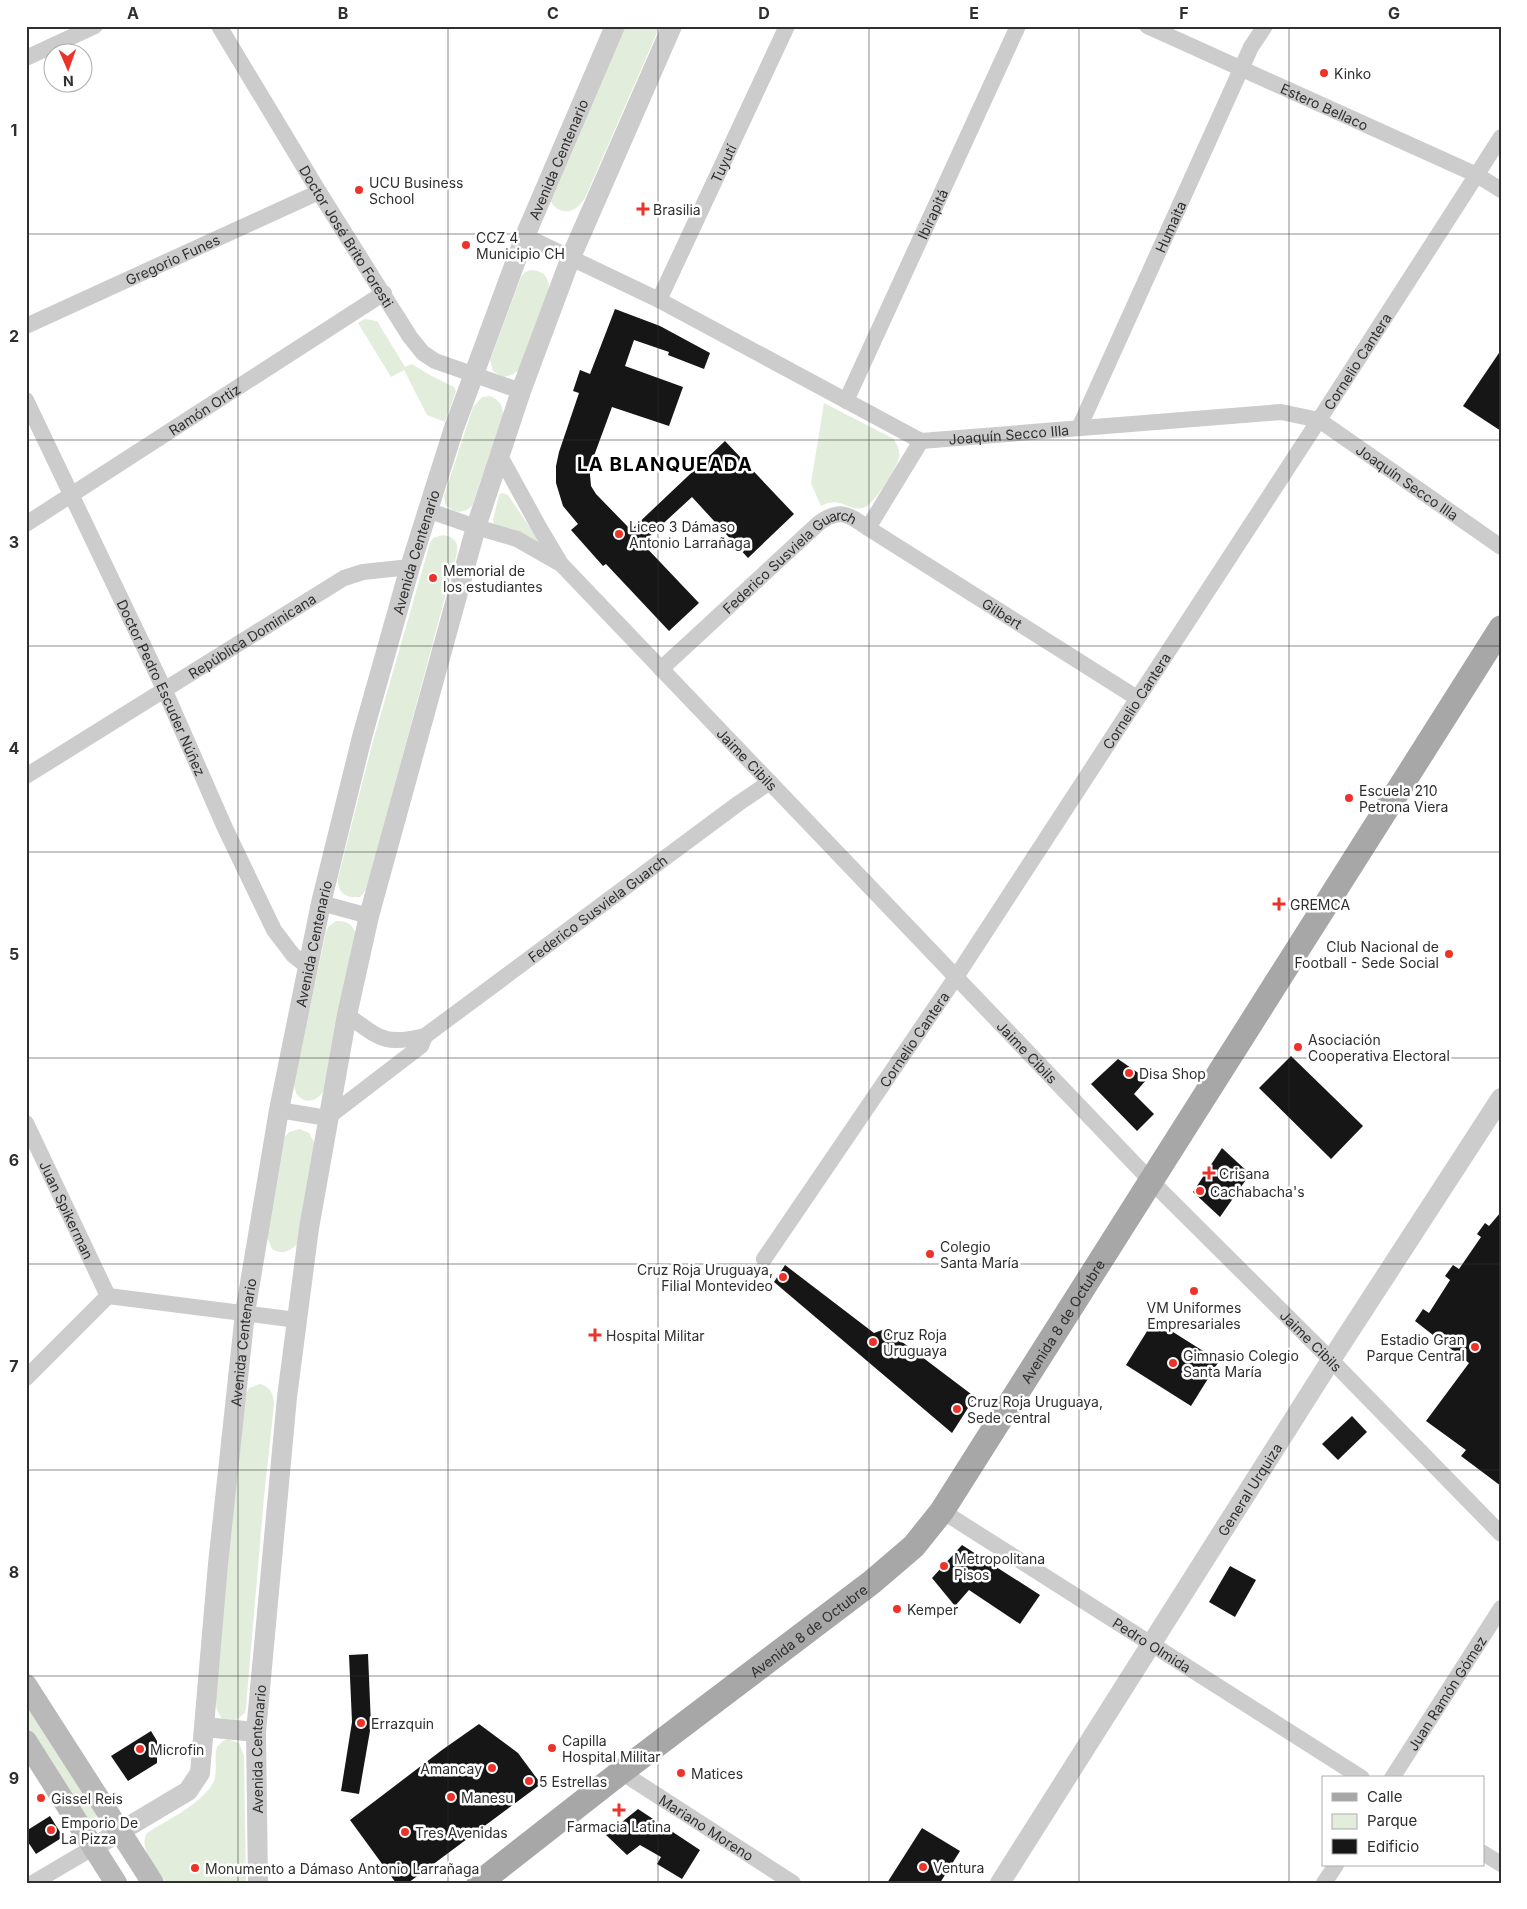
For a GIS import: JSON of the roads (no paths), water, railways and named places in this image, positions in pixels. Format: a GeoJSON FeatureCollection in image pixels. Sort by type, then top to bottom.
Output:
{"type":"FeatureCollection","features":[{"type":"Feature","properties":{"kind":"main road","name":"Avenida 8 de Octubre"},"geometry":{"type":"LineString","coordinates":[[479,1883],[620,1772],[872,1582],[914,1546],[942,1510],[1501,628]]}},
{"type":"Feature","properties":{"kind":"main road"},"geometry":{"type":"LineString","coordinates":[[26,1685],[153,1883]]}},
{"type":"Feature","properties":{"kind":"main road"},"geometry":{"type":"LineString","coordinates":[[26,1741],[116,1883]]}},
{"type":"Feature","properties":{"kind":"street"},"geometry":{"type":"LineString","coordinates":[[26,58],[95,26]]}},
{"type":"Feature","properties":{"kind":"street","name":"Doctor José Brito Foresti"},"geometry":{"type":"LineString","coordinates":[[219,26],[319,192],[410,337],[423,353],[435,361],[521,391]]}},
{"type":"Feature","properties":{"kind":"street","name":"Avenida Centenario"},"geometry":{"type":"LineString","coordinates":[[94,1847],[188,1791],[200,1773],[218,1564],[245,1313],[279,1110],[321,903],[362,737],[410,566],[472,375],[525,236],[615,26]]}},
{"type":"Feature","properties":{"kind":"street","name":"Avenida Centenario"},"geometry":{"type":"LineString","coordinates":[[258,1883],[256,1732],[287,1396],[309,1228],[327,1118],[369,916],[476,527],[521,391],[571,257],[672,26]]}},
{"type":"Feature","properties":{"kind":"street","name":"Tuyutí"},"geometry":{"type":"LineString","coordinates":[[659,300],[787,26]]}},
{"type":"Feature","properties":{"kind":"street","name":"Ibirapitá"},"geometry":{"type":"LineString","coordinates":[[846,401],[1018,26]]}},
{"type":"Feature","properties":{"kind":"street","name":"Estero Bellaco"},"geometry":{"type":"LineString","coordinates":[[1147,26],[1477,175],[1501,190]]}},
{"type":"Feature","properties":{"kind":"street","name":"Humaita"},"geometry":{"type":"LineString","coordinates":[[1079,428],[1251,48],[1265,26]]}},
{"type":"Feature","properties":{"kind":"street","name":"Cornelio Cantera"},"geometry":{"type":"LineString","coordinates":[[764,1259],[956,977],[1501,137]]}},
{"type":"Feature","properties":{"kind":"street","name":"Gregorio Funes"},"geometry":{"type":"LineString","coordinates":[[26,326],[319,192]]}},
{"type":"Feature","properties":{"kind":"street"},"geometry":{"type":"LineString","coordinates":[[525,236],[659,300],[920,441]]}},
{"type":"Feature","properties":{"kind":"street","name":"Ramón Ortiz"},"geometry":{"type":"LineString","coordinates":[[26,524],[384,293]]}},
{"type":"Feature","properties":{"kind":"street","name":"Doctor Pedro Escuder Núñez"},"geometry":{"type":"LineString","coordinates":[[26,400],[165,691],[225,828],[274,930],[294,955],[308,967]]}},
{"type":"Feature","properties":{"kind":"street","name":"Joaquín Secco Illa"},"geometry":{"type":"LineString","coordinates":[[920,441],[1281,412],[1319,420],[1501,546]]}},
{"type":"Feature","properties":{"kind":"street","name":"Federico Susviela Guarch"},"geometry":{"type":"LineString","coordinates":[[661,669],[819,523],[828,517],[844,514],[868,528],[920,441]]}},
{"type":"Feature","properties":{"kind":"street","name":"Jaime Cibils"},"geometry":{"type":"LineString","coordinates":[[500,456],[561,564],[1151,1180],[1501,1534]]}},
{"type":"Feature","properties":{"kind":"street","name":"Jaime Cibils"},"geometry":{"type":"LineString","coordinates":[[427,510],[517,539],[561,564]]}},
{"type":"Feature","properties":{"kind":"street","name":"Gilbert"},"geometry":{"type":"LineString","coordinates":[[868,528],[1137,698]]}},
{"type":"Feature","properties":{"kind":"street","name":"República Dominicana"},"geometry":{"type":"LineString","coordinates":[[26,776],[344,578],[363,572],[410,566]]}},
{"type":"Feature","properties":{"kind":"street","name":"Federico Susviela Guarch"},"geometry":{"type":"LineString","coordinates":[[347,1015],[380,1038],[397,1041],[425,1036],[770,782]]}},
{"type":"Feature","properties":{"kind":"street"},"geometry":{"type":"LineString","coordinates":[[321,903],[369,916]]}},
{"type":"Feature","properties":{"kind":"street","name":"Federico Susviela Guarch"},"geometry":{"type":"LineString","coordinates":[[327,1118],[421,1046],[425,1036]]}},
{"type":"Feature","properties":{"kind":"street","name":"General Urquiza"},"geometry":{"type":"LineString","coordinates":[[1000,1883],[1330,1360],[1501,1098]]}},
{"type":"Feature","properties":{"kind":"street"},"geometry":{"type":"LineString","coordinates":[[279,1110],[327,1118]]}},
{"type":"Feature","properties":{"kind":"street","name":"Juan Spikerman"},"geometry":{"type":"LineString","coordinates":[[26,1123],[108,1296]]}},
{"type":"Feature","properties":{"kind":"street"},"geometry":{"type":"LineString","coordinates":[[26,1378],[108,1296],[297,1320]]}},
{"type":"Feature","properties":{"kind":"street","name":"Pedro Olmida"},"geometry":{"type":"LineString","coordinates":[[942,1510],[1359,1776]]}},
{"type":"Feature","properties":{"kind":"street","name":"Juan Ramón Gómez"},"geometry":{"type":"LineString","coordinates":[[1393,1776],[1501,1608]]}},
{"type":"Feature","properties":{"kind":"street"},"geometry":{"type":"LineString","coordinates":[[204,1727],[256,1732]]}},
{"type":"Feature","properties":{"kind":"street","name":"Mariano Moreno"},"geometry":{"type":"LineString","coordinates":[[620,1772],[793,1883]]}},
{"type":"Feature","properties":{"kind":"street"},"geometry":{"type":"LineString","coordinates":[[33,1883],[94,1847]]}},
{"type":"Feature","properties":{"kind":"street"},"geometry":{"type":"LineString","coordinates":[[1484,1854],[1501,1864]]}},
{"type":"Feature","properties":{"kind":"street"},"geometry":{"type":"LineString","coordinates":[[1324,1883],[1335,1866]]}},
{"type":"Feature","properties":{"kind":"place","name":"Kinko"},"geometry":{"type":"Point","coordinates":[1324,73]}},
{"type":"Feature","properties":{"kind":"place","name":"UCU Business School"},"geometry":{"type":"Point","coordinates":[359,190]}},
{"type":"Feature","properties":{"kind":"place","name":"Brasilia"},"geometry":{"type":"Point","coordinates":[643,209]}},
{"type":"Feature","properties":{"kind":"place","name":"CCZ 4 Municipio CH"},"geometry":{"type":"Point","coordinates":[466,245]}},
{"type":"Feature","properties":{"kind":"place","name":"Liceo 3 Dámaso Antonio Larrañaga"},"geometry":{"type":"Point","coordinates":[619,534]}},
{"type":"Feature","properties":{"kind":"place","name":"Memorial de los estudiantes"},"geometry":{"type":"Point","coordinates":[433,578]}},
{"type":"Feature","properties":{"kind":"place","name":"Escuela 210 Petrona Viera"},"geometry":{"type":"Point","coordinates":[1349,798]}},
{"type":"Feature","properties":{"kind":"place","name":"GREMCA"},"geometry":{"type":"Point","coordinates":[1279,904]}},
{"type":"Feature","properties":{"kind":"place","name":"Club Nacional de Football - Sede Social"},"geometry":{"type":"Point","coordinates":[1449,954]}},
{"type":"Feature","properties":{"kind":"place","name":"Asociación Cooperativa Electoral"},"geometry":{"type":"Point","coordinates":[1298,1047]}},
{"type":"Feature","properties":{"kind":"place","name":"Disa Shop"},"geometry":{"type":"Point","coordinates":[1129,1073]}},
{"type":"Feature","properties":{"kind":"place","name":"Crisana"},"geometry":{"type":"Point","coordinates":[1209,1173]}},
{"type":"Feature","properties":{"kind":"place","name":"Cachabacha's"},"geometry":{"type":"Point","coordinates":[1200,1191]}},
{"type":"Feature","properties":{"kind":"place","name":"Colegio Santa María"},"geometry":{"type":"Point","coordinates":[930,1254]}},
{"type":"Feature","properties":{"kind":"place","name":"Cruz Roja Uruguaya, Filial Montevideo"},"geometry":{"type":"Point","coordinates":[783,1277]}},
{"type":"Feature","properties":{"kind":"place","name":"VM Uniformes Empresariales"},"geometry":{"type":"Point","coordinates":[1194,1291]}},
{"type":"Feature","properties":{"kind":"place","name":"Hospital Militar"},"geometry":{"type":"Point","coordinates":[595,1335]}},
{"type":"Feature","properties":{"kind":"place","name":"Cruz Roja Uruguaya"},"geometry":{"type":"Point","coordinates":[873,1342]}},
{"type":"Feature","properties":{"kind":"place","name":"Estadio Gran Parque Central"},"geometry":{"type":"Point","coordinates":[1475,1347]}},
{"type":"Feature","properties":{"kind":"place","name":"Gimnasio Colegio Santa María"},"geometry":{"type":"Point","coordinates":[1173,1363]}},
{"type":"Feature","properties":{"kind":"place","name":"Cruz Roja Uruguaya, Sede central"},"geometry":{"type":"Point","coordinates":[957,1409]}},
{"type":"Feature","properties":{"kind":"place","name":"Metropolitana Pisos"},"geometry":{"type":"Point","coordinates":[944,1566]}},
{"type":"Feature","properties":{"kind":"place","name":"Kemper"},"geometry":{"type":"Point","coordinates":[897,1609]}},
{"type":"Feature","properties":{"kind":"place","name":"Errazquin"},"geometry":{"type":"Point","coordinates":[361,1723]}},
{"type":"Feature","properties":{"kind":"place","name":"Capilla Hospital Militar"},"geometry":{"type":"Point","coordinates":[552,1748]}},
{"type":"Feature","properties":{"kind":"place","name":"Microfin"},"geometry":{"type":"Point","coordinates":[140,1749]}},
{"type":"Feature","properties":{"kind":"place","name":"Amancay"},"geometry":{"type":"Point","coordinates":[492,1768]}},
{"type":"Feature","properties":{"kind":"place","name":"Matices"},"geometry":{"type":"Point","coordinates":[681,1773]}},
{"type":"Feature","properties":{"kind":"place","name":"5 Estrellas"},"geometry":{"type":"Point","coordinates":[529,1781]}},
{"type":"Feature","properties":{"kind":"place","name":"Manesu"},"geometry":{"type":"Point","coordinates":[451,1797]}},
{"type":"Feature","properties":{"kind":"place","name":"Gissel Reis"},"geometry":{"type":"Point","coordinates":[41,1798]}},
{"type":"Feature","properties":{"kind":"place","name":"Farmacia Latina"},"geometry":{"type":"Point","coordinates":[619,1810]}},
{"type":"Feature","properties":{"kind":"place","name":"Emporio De La Pizza"},"geometry":{"type":"Point","coordinates":[51,1830]}},
{"type":"Feature","properties":{"kind":"place","name":"Tres Avenidas"},"geometry":{"type":"Point","coordinates":[405,1832]}},
{"type":"Feature","properties":{"kind":"place","name":"Ventura"},"geometry":{"type":"Point","coordinates":[923,1867]}},
{"type":"Feature","properties":{"kind":"place","name":"Monumento a Dámaso Antonio Larrañaga"},"geometry":{"type":"Point","coordinates":[195,1868]}},
{"type":"Feature","properties":{"kind":"district","name":"LA BLANQUEADA"},"geometry":{"type":"Point","coordinates":[665,464]}}]}
